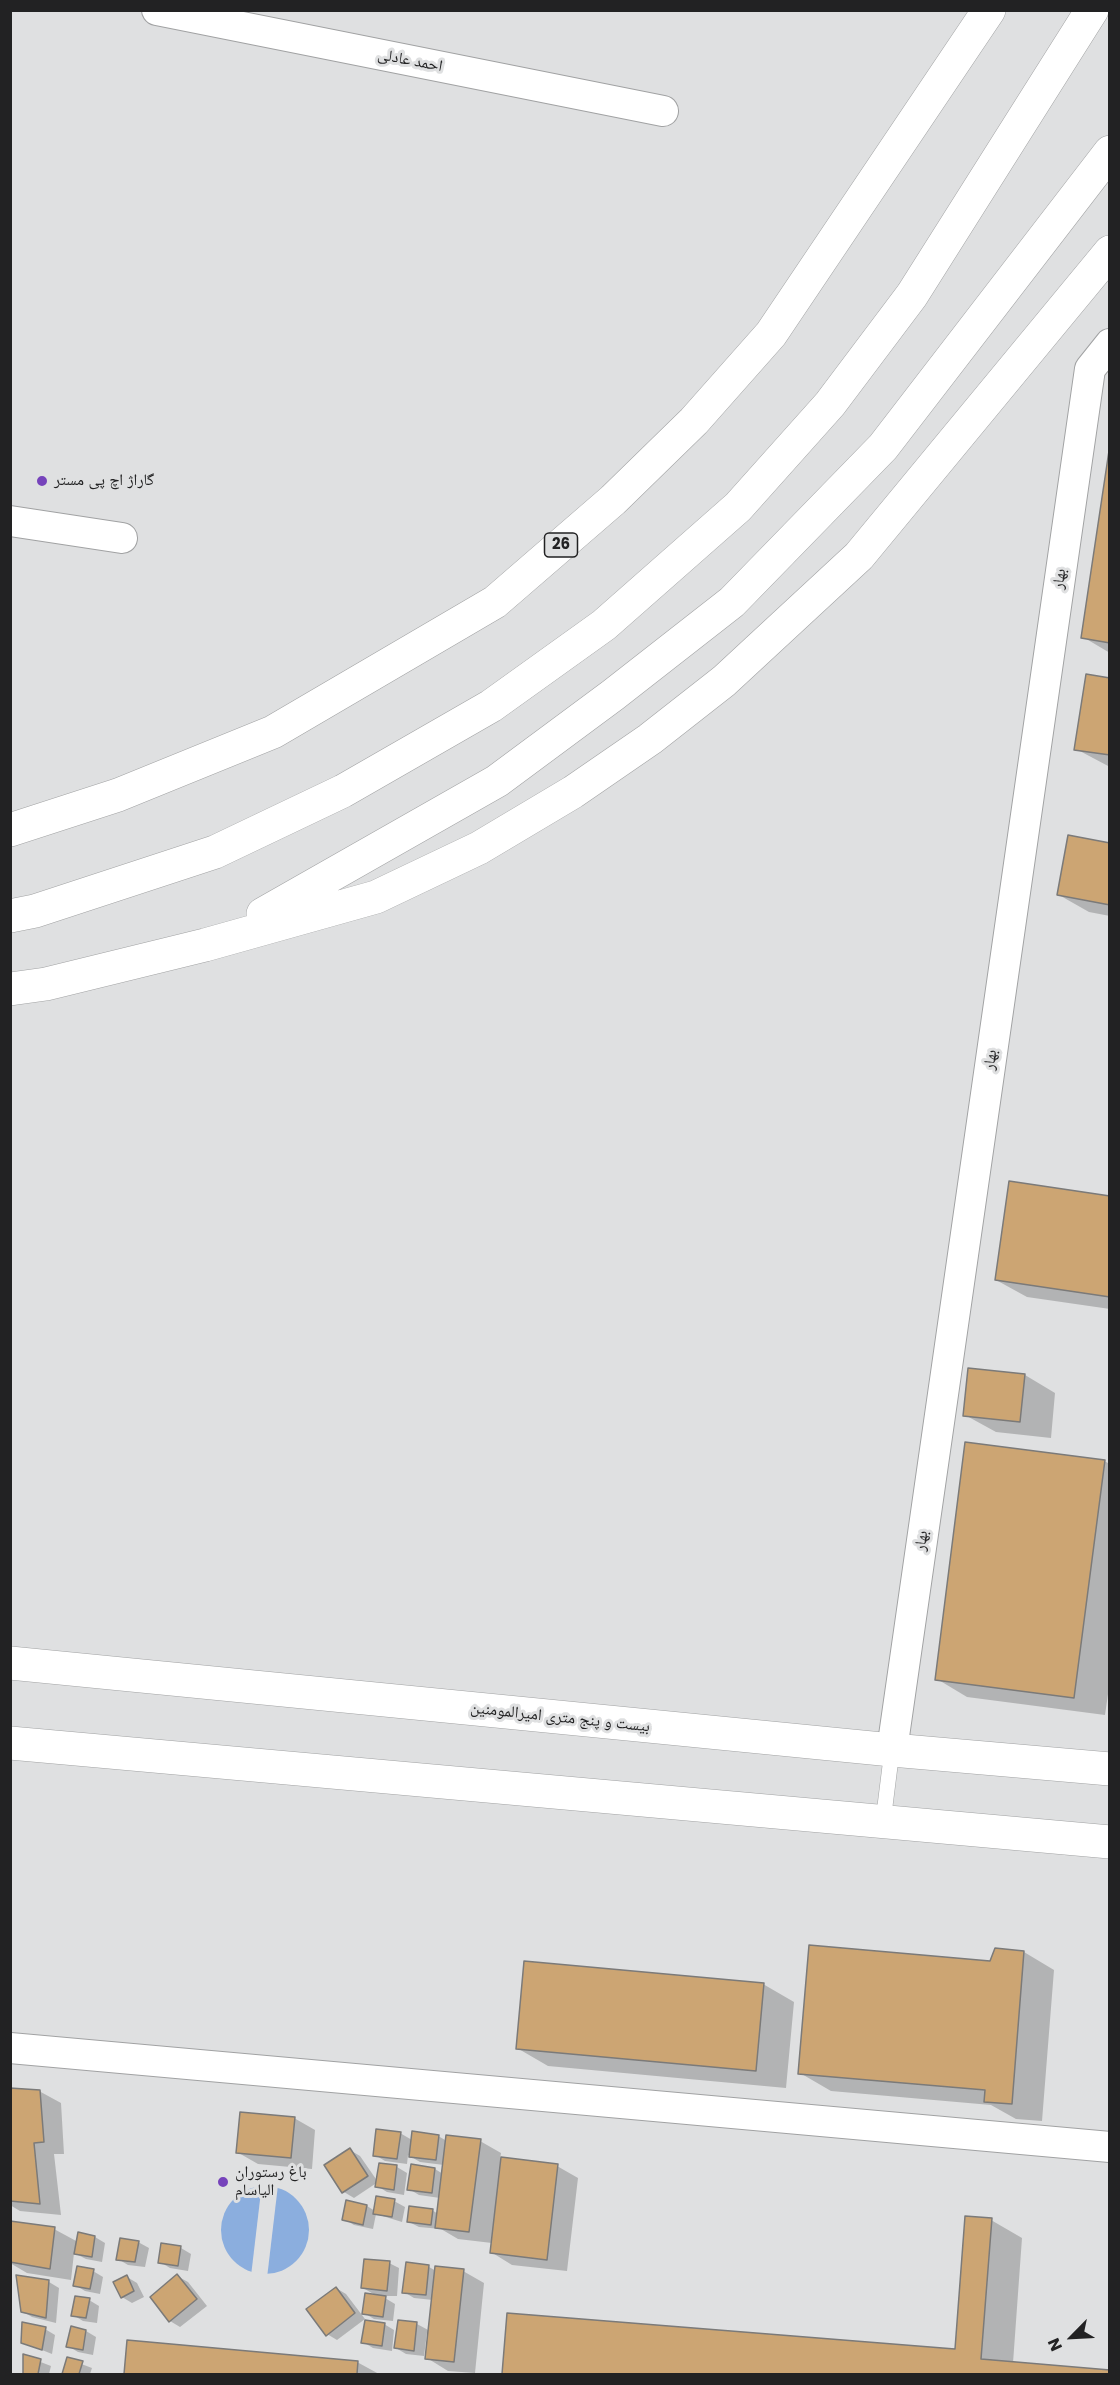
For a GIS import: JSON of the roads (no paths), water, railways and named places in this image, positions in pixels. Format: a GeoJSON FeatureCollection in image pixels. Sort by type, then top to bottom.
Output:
{"type":"FeatureCollection","features":[{"type":"Feature","properties":{"kind":"main road"},"geometry":{"type":"LineString","coordinates":[[953,64],[977,10]]}},
{"type":"Feature","properties":{"kind":"main road","name":"26"},"geometry":{"type":"LineString","coordinates":[[10,830],[118,795],[273,732],[495,602],[638,477],[694,421],[771,334],[989,10]]}},
{"type":"Feature","properties":{"kind":"main road"},"geometry":{"type":"LineString","coordinates":[[10,916],[35,911],[215,852],[343,791],[491,706],[595,631],[738,507],[830,404],[912,295],[1092,10]]}},
{"type":"Feature","properties":{"kind":"main road"},"geometry":{"type":"LineString","coordinates":[[205,945],[305,891],[497,781],[613,695],[732,602],[883,447],[1110,152]]}},
{"type":"Feature","properties":{"kind":"main road"},"geometry":{"type":"LineString","coordinates":[[10,989],[46,984],[205,945],[376,897],[478,848],[573,792],[650,739],[724,681],[859,556],[1110,252]]}},
{"type":"Feature","properties":{"kind":"main road","name":"بیست و پنج متری امیرالمومنین"},"geometry":{"type":"LineString","coordinates":[[10,1663],[892,1750],[1110,1769]]}},
{"type":"Feature","properties":{"kind":"main road"},"geometry":{"type":"LineString","coordinates":[[10,1743],[1110,1842]]}},
{"type":"Feature","properties":{"kind":"street","name":"احمد عادلی"},"geometry":{"type":"LineString","coordinates":[[157,10],[663,111]]}},
{"type":"Feature","properties":{"kind":"street","name":"بهار"},"geometry":{"type":"LineString","coordinates":[[892,1750],[1090,369],[1110,344]]}},
{"type":"Feature","properties":{"kind":"street"},"geometry":{"type":"LineString","coordinates":[[10,521],[122,538]]}},
{"type":"Feature","properties":{"kind":"street"},"geometry":{"type":"LineString","coordinates":[[10,2048],[1110,2147]]}},
{"type":"Feature","properties":{"kind":"lane"},"geometry":{"type":"LineString","coordinates":[[883,1822],[892,1750]]}},
{"type":"Feature","properties":{"kind":"water"},"geometry":{"type":"Polygon","coordinates":[[[256,2186],[274,2186],[290,2193],[302,2205],[309,2221],[309,2239],[302,2255],[290,2267],[274,2274],[256,2274],[240,2267],[228,2255],[221,2239],[221,2221],[228,2205],[240,2193],[256,2186]]]}},
{"type":"Feature","properties":{"kind":"place","name":"گاراژ اچ پی مستر"},"geometry":{"type":"Point","coordinates":[42,481]}},
{"type":"Feature","properties":{"kind":"place","name":"باغ رستوران الیاسام"},"geometry":{"type":"Point","coordinates":[223,2182]}}]}
